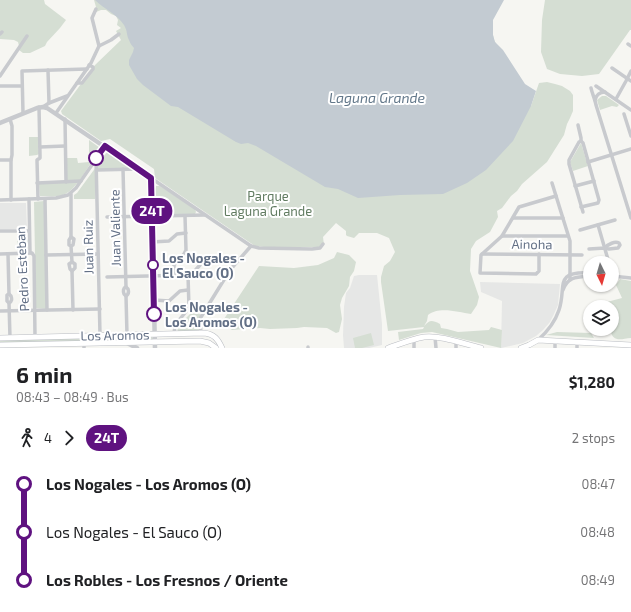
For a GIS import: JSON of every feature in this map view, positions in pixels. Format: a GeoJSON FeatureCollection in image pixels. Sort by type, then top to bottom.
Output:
{"type":"FeatureCollection","features":[{"type":"Feature","properties":{"kind":"main road","name":"Los Aromos"},"geometry":{"type":"LineString","coordinates":[[0,338],[201,333],[215,336],[222,348]]}},
{"type":"Feature","properties":{"kind":"main road"},"geometry":{"type":"LineString","coordinates":[[200,342],[201,333]]}},
{"type":"Feature","properties":{"kind":"main road"},"geometry":{"type":"LineString","coordinates":[[84,336],[84,346]]}},
{"type":"Feature","properties":{"kind":"main road"},"geometry":{"type":"LineString","coordinates":[[388,348],[423,337],[435,337],[480,348]]}},
{"type":"Feature","properties":{"kind":"main road"},"geometry":{"type":"LineString","coordinates":[[16,338],[17,345]]}},
{"type":"Feature","properties":{"kind":"main road"},"geometry":{"type":"LineString","coordinates":[[521,348],[538,340],[631,345]]}},
{"type":"Feature","properties":{"kind":"main road","name":"Los Aromos"},"geometry":{"type":"LineString","coordinates":[[0,345],[101,346],[200,342],[208,343],[216,348]]}},
{"type":"Feature","properties":{"kind":"street"},"geometry":{"type":"LineString","coordinates":[[96,9],[92,18],[99,46]]}},
{"type":"Feature","properties":{"kind":"street"},"geometry":{"type":"LineString","coordinates":[[56,113],[90,65],[99,46],[111,40],[118,34]]}},
{"type":"Feature","properties":{"kind":"street"},"geometry":{"type":"LineString","coordinates":[[0,76],[27,36]]}},
{"type":"Feature","properties":{"kind":"street"},"geometry":{"type":"LineString","coordinates":[[77,84],[82,83],[93,69],[90,65]]}},
{"type":"Feature","properties":{"kind":"street"},"geometry":{"type":"LineString","coordinates":[[612,68],[631,81]]}},
{"type":"Feature","properties":{"kind":"street"},"geometry":{"type":"LineString","coordinates":[[23,114],[22,71],[86,69]]}},
{"type":"Feature","properties":{"kind":"street"},"geometry":{"type":"LineString","coordinates":[[48,70],[49,103]]}},
{"type":"Feature","properties":{"kind":"street"},"geometry":{"type":"LineString","coordinates":[[616,99],[631,71]]}},
{"type":"Feature","properties":{"kind":"street"},"geometry":{"type":"LineString","coordinates":[[0,86],[22,86]]}},
{"type":"Feature","properties":{"kind":"street"},"geometry":{"type":"LineString","coordinates":[[596,86],[631,110]]}},
{"type":"Feature","properties":{"kind":"street"},"geometry":{"type":"LineString","coordinates":[[591,88],[593,96],[596,100]]}},
{"type":"Feature","properties":{"kind":"street"},"geometry":{"type":"LineString","coordinates":[[605,92],[598,94],[596,97],[596,105],[631,218]]}},
{"type":"Feature","properties":{"kind":"street"},"geometry":{"type":"LineString","coordinates":[[0,123],[68,96]]}},
{"type":"Feature","properties":{"kind":"street"},"geometry":{"type":"LineString","coordinates":[[41,107],[48,108],[56,113],[251,246],[259,248],[312,249],[320,248],[323,244]]}},
{"type":"Feature","properties":{"kind":"street"},"geometry":{"type":"LineString","coordinates":[[38,199],[37,160],[40,156],[41,107]]}},
{"type":"Feature","properties":{"kind":"street"},"geometry":{"type":"LineString","coordinates":[[624,114],[631,135]]}},
{"type":"Feature","properties":{"kind":"street"},"geometry":{"type":"LineString","coordinates":[[10,119],[12,126],[11,200]]}},
{"type":"Feature","properties":{"kind":"street"},"geometry":{"type":"LineString","coordinates":[[65,119],[66,182]]}},
{"type":"Feature","properties":{"kind":"street"},"geometry":{"type":"LineString","coordinates":[[578,125],[581,141],[583,142],[599,201],[603,206]]}},
{"type":"Feature","properties":{"kind":"street"},"geometry":{"type":"LineString","coordinates":[[581,141],[568,162],[583,212]]}},
{"type":"Feature","properties":{"kind":"street"},"geometry":{"type":"LineString","coordinates":[[40,147],[66,146]]}},
{"type":"Feature","properties":{"kind":"street"},"geometry":{"type":"LineString","coordinates":[[0,200],[62,198],[71,194],[105,146]]}},
{"type":"Feature","properties":{"kind":"street"},"geometry":{"type":"LineString","coordinates":[[588,162],[631,149]]}},
{"type":"Feature","properties":{"kind":"street","name":"Juan Ruiz"},"geometry":{"type":"LineString","coordinates":[[96,158],[100,335]]}},
{"type":"Feature","properties":{"kind":"street"},"geometry":{"type":"LineString","coordinates":[[0,160],[11,160]]}},
{"type":"Feature","properties":{"kind":"street","name":"Juan Valiente"},"geometry":{"type":"LineString","coordinates":[[123,169],[126,277],[126,287],[123,291],[126,296],[127,335]]}},
{"type":"Feature","properties":{"kind":"street"},"geometry":{"type":"LineString","coordinates":[[97,170],[138,169]]}},
{"type":"Feature","properties":{"kind":"street"},"geometry":{"type":"LineString","coordinates":[[151,178],[155,345]]}},
{"type":"Feature","properties":{"kind":"street"},"geometry":{"type":"LineString","coordinates":[[37,183],[81,181]]}},
{"type":"Feature","properties":{"kind":"street"},"geometry":{"type":"LineString","coordinates":[[575,186],[594,181]]}},
{"type":"Feature","properties":{"kind":"street"},"geometry":{"type":"LineString","coordinates":[[552,183],[570,245],[570,280]]}},
{"type":"Feature","properties":{"kind":"street"},"geometry":{"type":"LineString","coordinates":[[71,194],[71,238],[74,239],[74,244],[72,246],[72,262],[74,263],[75,268],[72,271],[73,310]]}},
{"type":"Feature","properties":{"kind":"street"},"geometry":{"type":"LineString","coordinates":[[539,254],[538,271],[536,274],[480,273],[480,257],[502,236],[518,209],[520,207],[556,196]]}},
{"type":"Feature","properties":{"kind":"street","name":"Pedro Esteban"},"geometry":{"type":"LineString","coordinates":[[29,199],[30,253],[34,256],[35,337]]}},
{"type":"Feature","properties":{"kind":"street","name":"Pedro Esteban"},"geometry":{"type":"LineString","coordinates":[[45,199],[47,310]]}},
{"type":"Feature","properties":{"kind":"street"},"geometry":{"type":"LineString","coordinates":[[581,207],[598,203],[599,201]]}},
{"type":"Feature","properties":{"kind":"street"},"geometry":{"type":"LineString","coordinates":[[107,217],[206,215]]}},
{"type":"Feature","properties":{"kind":"street"},"geometry":{"type":"LineString","coordinates":[[174,276],[174,265],[186,250],[185,216]]}},
{"type":"Feature","properties":{"kind":"street"},"geometry":{"type":"LineString","coordinates":[[513,218],[563,218]]}},
{"type":"Feature","properties":{"kind":"street"},"geometry":{"type":"LineString","coordinates":[[580,230],[615,220]]}},
{"type":"Feature","properties":{"kind":"street"},"geometry":{"type":"LineString","coordinates":[[598,225],[608,256]]}},
{"type":"Feature","properties":{"kind":"street"},"geometry":{"type":"LineString","coordinates":[[0,231],[29,231]]}},
{"type":"Feature","properties":{"kind":"street"},"geometry":{"type":"LineString","coordinates":[[152,242],[169,241],[178,234],[186,233]]}},
{"type":"Feature","properties":{"kind":"street"},"geometry":{"type":"LineString","coordinates":[[502,236],[568,236]]}},
{"type":"Feature","properties":{"kind":"street"},"geometry":{"type":"LineString","coordinates":[[589,250],[620,248],[619,241],[608,245],[605,248]]}},
{"type":"Feature","properties":{"kind":"street"},"geometry":{"type":"LineString","coordinates":[[201,333],[200,320],[202,316],[230,270],[251,246]]}},
{"type":"Feature","properties":{"kind":"street"},"geometry":{"type":"LineString","coordinates":[[0,254],[30,253]]}},
{"type":"Feature","properties":{"kind":"street"},"geometry":{"type":"LineString","coordinates":[[8,254],[9,294],[6,297],[7,302],[9,303],[10,338]]}},
{"type":"Feature","properties":{"kind":"street"},"geometry":{"type":"LineString","coordinates":[[46,255],[98,254]]}},
{"type":"Feature","properties":{"kind":"street","name":"Ainoha"},"geometry":{"type":"LineString","coordinates":[[482,254],[582,255]]}},
{"type":"Feature","properties":{"kind":"street"},"geometry":{"type":"LineString","coordinates":[[106,277],[188,275],[192,274],[200,265]]}},
{"type":"Feature","properties":{"kind":"street"},"geometry":{"type":"LineString","coordinates":[[538,340],[556,319],[561,305],[563,282],[570,275],[576,273],[582,275]]}},
{"type":"Feature","properties":{"kind":"street"},"geometry":{"type":"LineString","coordinates":[[174,334],[175,325],[188,309],[188,275]]}},
{"type":"Feature","properties":{"kind":"street"},"geometry":{"type":"LineString","coordinates":[[562,293],[565,284],[582,275]]}},
{"type":"Feature","properties":{"kind":"street"},"geometry":{"type":"LineString","coordinates":[[619,277],[631,278]]}},
{"type":"Feature","properties":{"kind":"street"},"geometry":{"type":"LineString","coordinates":[[154,300],[168,301],[179,292],[188,290]]}},
{"type":"Feature","properties":{"kind":"street"},"geometry":{"type":"LineString","coordinates":[[0,311],[100,309]]}},
{"type":"Feature","properties":{"kind":"street"},"geometry":{"type":"LineString","coordinates":[[435,337],[436,348]]}},
{"type":"Feature","properties":{"kind":"street"},"geometry":{"type":"LineString","coordinates":[[414,340],[414,348]]}},
{"type":"Feature","properties":{"kind":"street"},"geometry":{"type":"LineString","coordinates":[[555,341],[555,348]]}},
{"type":"Feature","properties":{"kind":"street"},"geometry":{"type":"LineString","coordinates":[[456,342],[456,348]]}},
{"type":"Feature","properties":{"kind":"street"},"geometry":{"type":"LineString","coordinates":[[577,342],[577,348]]}},
{"type":"Feature","properties":{"kind":"street"},"geometry":{"type":"LineString","coordinates":[[127,345],[137,348]]}},
{"type":"Feature","properties":{"kind":"shaded area"},"geometry":{"type":"Polygon","coordinates":[[[0,203],[26,203],[27,229],[0,229],[0,203]]]}},
{"type":"Feature","properties":{"kind":"shaded area"},"geometry":{"type":"Polygon","coordinates":[[[377,275],[382,324],[382,345],[369,348],[344,348],[344,307],[346,293],[350,288],[354,276],[377,275]]]}},
{"type":"Feature","properties":{"kind":"shaded area"},"geometry":{"type":"Polygon","coordinates":[[[480,282],[560,284],[558,305],[550,322],[536,336],[523,343],[501,348],[502,301],[481,292],[480,282]]]}},
{"type":"Feature","properties":{"kind":"green space"},"geometry":{"type":"Polygon","coordinates":[[[0,0],[44,0],[45,4],[66,20],[45,46],[30,53],[23,53],[19,50],[18,42],[14,40],[0,39],[0,0]]]}},
{"type":"Feature","properties":{"kind":"green space","name":"Parque Laguna Grande"},"geometry":{"type":"Polygon","coordinates":[[[94,0],[500,0],[490,20],[494,40],[531,106],[539,83],[547,82],[562,86],[570,91],[573,95],[573,111],[564,135],[547,162],[522,184],[502,208],[497,211],[498,217],[490,232],[476,241],[471,249],[470,271],[479,297],[477,305],[471,314],[449,310],[432,312],[428,315],[424,326],[432,321],[440,324],[441,328],[458,332],[489,330],[491,327],[502,330],[501,348],[432,332],[421,333],[399,340],[398,332],[423,329],[424,327],[388,331],[381,277],[384,266],[390,261],[395,252],[389,238],[377,233],[359,233],[354,238],[347,236],[346,231],[336,223],[323,237],[324,245],[321,247],[255,246],[155,178],[154,169],[110,139],[101,141],[62,114],[61,111],[95,65],[121,40],[116,31],[121,28],[117,25],[118,20],[116,16],[106,10],[96,12],[94,0]]]}},
{"type":"Feature","properties":{"kind":"green space"},"geometry":{"type":"Polygon","coordinates":[[[545,0],[631,0],[631,30],[599,74],[582,76],[560,74],[547,69],[541,52],[542,20],[545,0]]]}},
{"type":"Feature","properties":{"kind":"green space"},"geometry":{"type":"Polygon","coordinates":[[[602,96],[606,96],[619,105],[617,107],[612,106],[600,110],[597,100],[602,96]]]}},
{"type":"Feature","properties":{"kind":"green space"},"geometry":{"type":"Polygon","coordinates":[[[29,137],[38,137],[39,154],[29,156],[29,137]]]}},
{"type":"Feature","properties":{"kind":"green space"},"geometry":{"type":"Polygon","coordinates":[[[89,140],[100,148],[85,173],[71,190],[61,196],[40,196],[39,183],[66,183],[67,158],[77,158],[78,163],[89,162],[89,140]]]}},
{"type":"Feature","properties":{"kind":"green space"},"geometry":{"type":"Polygon","coordinates":[[[581,143],[588,166],[573,171],[570,162],[581,143]]]}},
{"type":"Feature","properties":{"kind":"green space"},"geometry":{"type":"Polygon","coordinates":[[[107,152],[110,152],[134,168],[96,169],[95,199],[74,199],[74,195],[107,152]]]}},
{"type":"Feature","properties":{"kind":"green space"},"geometry":{"type":"Polygon","coordinates":[[[156,186],[160,186],[195,209],[195,214],[157,215],[155,196],[156,186]]]}},
{"type":"Feature","properties":{"kind":"green space"},"geometry":{"type":"Polygon","coordinates":[[[44,201],[47,309],[36,308],[34,202],[44,201]]]}},
{"type":"Feature","properties":{"kind":"green space"},"geometry":{"type":"Polygon","coordinates":[[[17,234],[27,234],[28,250],[17,250],[17,234]]]}},
{"type":"Feature","properties":{"kind":"green space"},"geometry":{"type":"Polygon","coordinates":[[[337,252],[349,255],[356,262],[354,271],[350,277],[349,286],[340,305],[342,319],[339,332],[336,333],[327,328],[304,327],[232,330],[222,322],[259,266],[294,268],[318,265],[334,258],[337,252]]]}},
{"type":"Feature","properties":{"kind":"green space"},"geometry":{"type":"Polygon","coordinates":[[[620,279],[631,281],[631,338],[618,339],[613,336],[619,336],[619,300],[614,300],[622,298],[619,292],[620,279]]]}},
{"type":"Feature","properties":{"kind":"green space"},"geometry":{"type":"Polygon","coordinates":[[[194,310],[201,315],[199,319],[199,331],[178,332],[177,327],[194,310]]]}},
{"type":"Feature","properties":{"kind":"green space"},"geometry":{"type":"Polygon","coordinates":[[[557,332],[583,333],[583,336],[593,336],[594,338],[546,335],[557,332]]]}},
{"type":"Feature","properties":{"kind":"green space"},"geometry":{"type":"Polygon","coordinates":[[[371,333],[374,345],[355,348],[353,338],[371,333]]]}},
{"type":"Feature","properties":{"kind":"green space"},"geometry":{"type":"Polygon","coordinates":[[[151,337],[153,340],[0,343],[0,340],[151,337]]]}},
{"type":"Feature","properties":{"kind":"water","name":"Laguna Grande"},"geometry":{"type":"Polygon","coordinates":[[[95,0],[504,0],[493,20],[493,35],[495,42],[503,50],[525,84],[536,91],[531,106],[513,141],[486,170],[467,183],[443,194],[358,198],[338,189],[325,187],[256,146],[248,143],[241,144],[236,142],[178,107],[171,106],[143,85],[137,79],[129,65],[129,60],[134,48],[129,41],[124,25],[118,18],[95,0]]]}},
{"type":"Feature","properties":{"kind":"bus line","name":"24T"},"geometry":{"type":"LineString","coordinates":[[96,158],[105,146],[151,178],[154,314]]}},
{"type":"Feature","properties":{"kind":"place","name":"Los Nogales - El Sauco (O)"},"geometry":{"type":"Point","coordinates":[153,265]}},
{"type":"Feature","properties":{"kind":"place","name":"Los Nogales - Los Aromos (O)"},"geometry":{"type":"Point","coordinates":[154,314]}}]}
